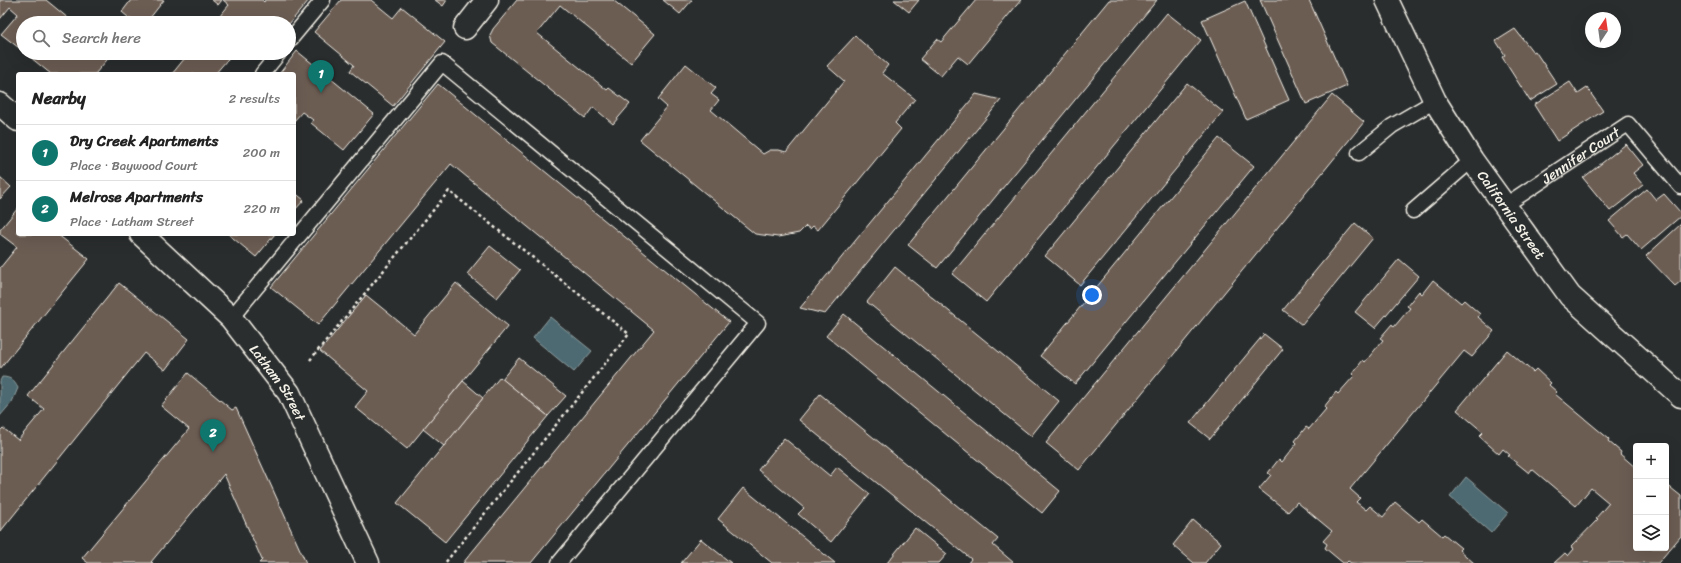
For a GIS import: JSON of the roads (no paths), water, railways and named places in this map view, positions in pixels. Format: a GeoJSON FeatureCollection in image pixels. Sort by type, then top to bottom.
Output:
{"type":"FeatureCollection","features":[{"type":"Feature","properties":{"kind":"main road"},"geometry":{"type":"LineString","coordinates":[[465,28],[487,0]]}},
{"type":"Feature","properties":{"kind":"main road","name":"California Street"},"geometry":{"type":"LineString","coordinates":[[1387,0],[1435,101],[1472,160],[1570,296],[1681,396]]}},
{"type":"Feature","properties":{"kind":"main road"},"geometry":{"type":"LineString","coordinates":[[0,104],[16,118]]}},
{"type":"Feature","properties":{"kind":"main road","name":"Latham Street"},"geometry":{"type":"LineString","coordinates":[[143,236],[231,318],[290,393],[368,563]]}},
{"type":"Feature","properties":{"kind":"lane"},"geometry":{"type":"LineString","coordinates":[[296,33],[323,0]]}},
{"type":"Feature","properties":{"kind":"lane"},"geometry":{"type":"LineString","coordinates":[[264,72],[273,60]]}},
{"type":"Feature","properties":{"kind":"lane"},"geometry":{"type":"LineString","coordinates":[[231,318],[442,64],[758,323],[559,563]]}},
{"type":"Feature","properties":{"kind":"lane"},"geometry":{"type":"LineString","coordinates":[[1359,153],[1392,126],[1435,101]]}},
{"type":"Feature","properties":{"kind":"lane","name":"Jennifer Court"},"geometry":{"type":"LineString","coordinates":[[1504,206],[1628,124],[1681,187]]}},
{"type":"Feature","properties":{"kind":"lane"},"geometry":{"type":"LineString","coordinates":[[1413,211],[1472,160]]}},
{"type":"Feature","properties":{"kind":"water"},"geometry":{"type":"Polygon","coordinates":[[[550,317],[592,351],[574,372],[533,338],[550,317]]]}},
{"type":"Feature","properties":{"kind":"water"},"geometry":{"type":"Polygon","coordinates":[[[2,377],[12,380],[18,388],[12,402],[0,416],[0,381],[2,377]]]}},
{"type":"Feature","properties":{"kind":"water"},"geometry":{"type":"Polygon","coordinates":[[[1466,477],[1508,513],[1491,533],[1450,497],[1466,477]]]}},
{"type":"Feature","properties":{"kind":"place","name":"Dry Creek Apartments"},"geometry":{"type":"Point","coordinates":[321,93]}},
{"type":"Feature","properties":{"kind":"place","name":"Melrose Apartments"},"geometry":{"type":"Point","coordinates":[213,452]}}]}
